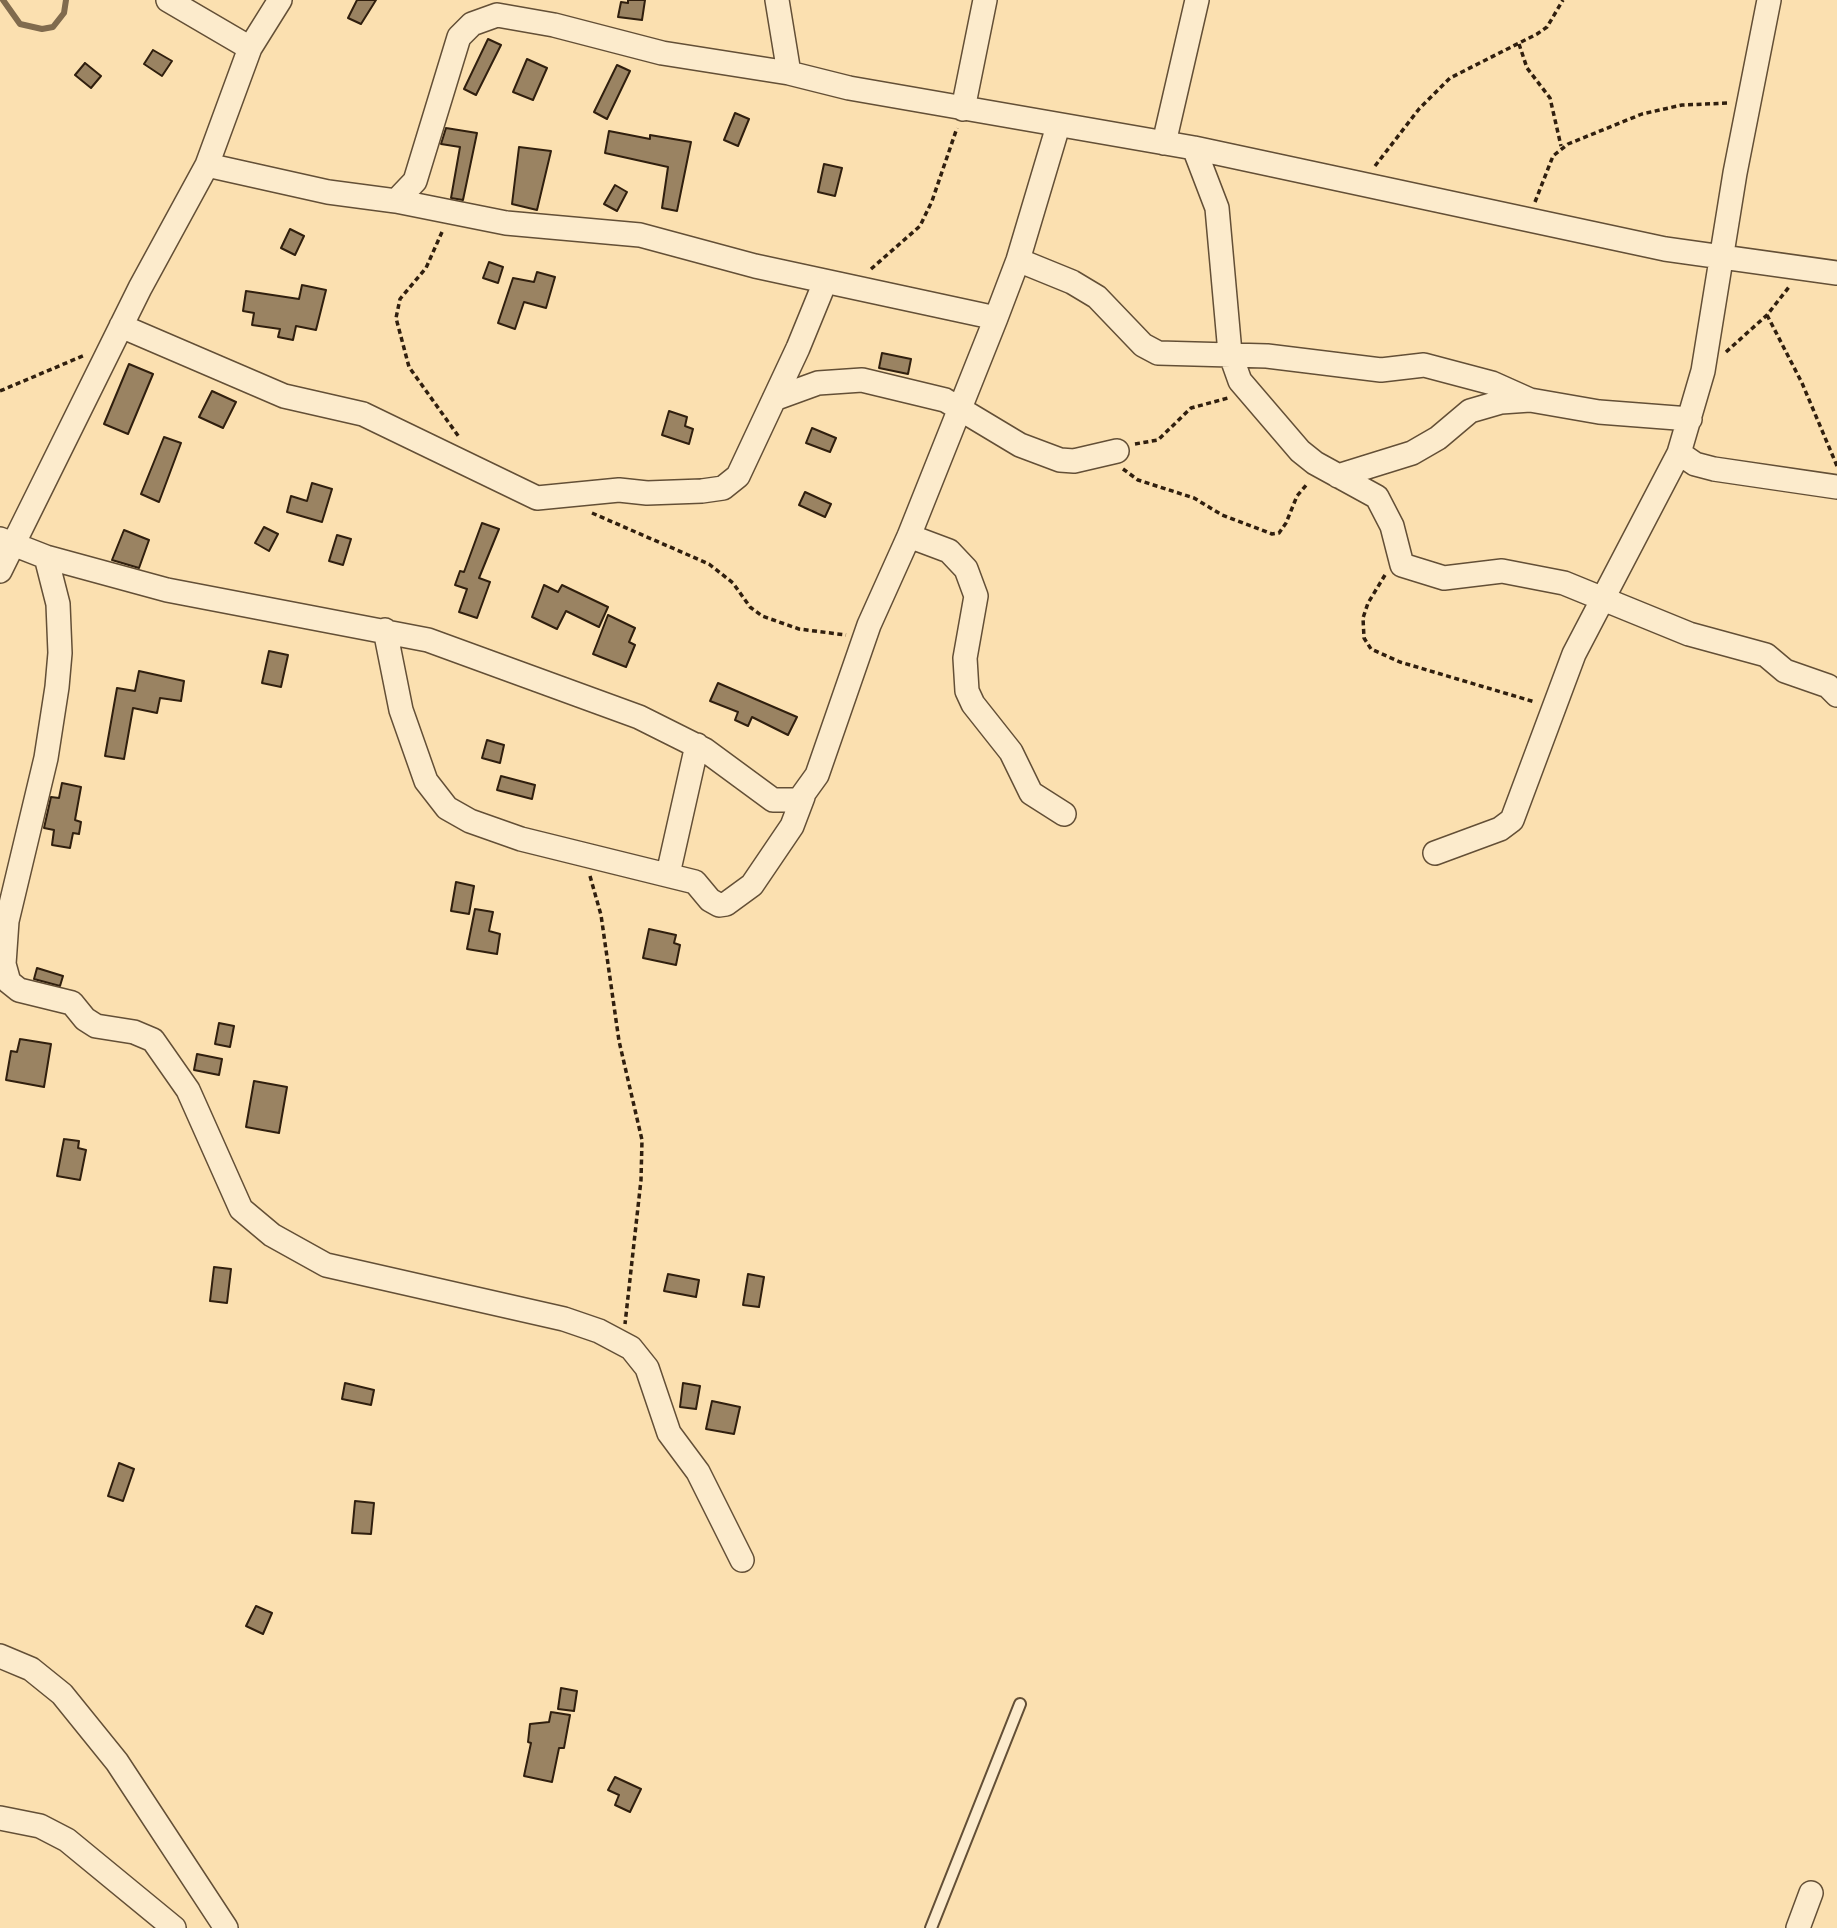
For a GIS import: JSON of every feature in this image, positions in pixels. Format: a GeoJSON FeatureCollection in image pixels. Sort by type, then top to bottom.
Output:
{"type":"FeatureCollection","features":[{"type":"Feature","properties":{"kind":"street"},"geometry":{"type":"LineString","coordinates":[[168,0],[250,48]]}},
{"type":"Feature","properties":{"kind":"street"},"geometry":{"type":"LineString","coordinates":[[0,571],[7,542],[207,165],[250,48],[279,0]]}},
{"type":"Feature","properties":{"kind":"street"},"geometry":{"type":"LineString","coordinates":[[777,0],[789,73]]}},
{"type":"Feature","properties":{"kind":"street"},"geometry":{"type":"LineString","coordinates":[[963,109],[985,0]]}},
{"type":"Feature","properties":{"kind":"street"},"geometry":{"type":"LineString","coordinates":[[1164,143],[1197,0]]}},
{"type":"Feature","properties":{"kind":"street"},"geometry":{"type":"LineString","coordinates":[[1435,853],[1500,829],[1512,820],[1574,654],[1679,453],[1703,371],[1720,257],[1769,0]]}},
{"type":"Feature","properties":{"kind":"street"},"geometry":{"type":"LineString","coordinates":[[396,201],[415,181],[456,42],[467,27],[490,15],[554,25],[662,53],[789,73],[849,89],[1194,148],[1720,257],[1837,273]]}},
{"type":"Feature","properties":{"kind":"street"},"geometry":{"type":"LineString","coordinates":[[385,630],[410,740],[426,781],[439,800],[455,814],[490,828],[697,883],[713,902],[726,904],[752,885],[792,826],[803,797],[817,775],[885,583],[909,536],[1018,260],[1058,126]]}},
{"type":"Feature","properties":{"kind":"street"},"geometry":{"type":"LineString","coordinates":[[1194,148],[1213,193],[1220,220],[1230,353],[1240,381],[1300,451],[1377,497],[1392,526],[1399,557],[1406,568],[1450,578],[1502,571],[1564,583],[1689,634],[1766,655],[1785,671],[1828,686],[1837,695]]}},
{"type":"Feature","properties":{"kind":"street"},"geometry":{"type":"LineString","coordinates":[[207,165],[328,192],[396,201],[450,214],[506,223],[640,235],[834,284],[996,318]]}},
{"type":"Feature","properties":{"kind":"street"},"geometry":{"type":"LineString","coordinates":[[1018,260],[1072,282],[1097,297],[1151,350],[1167,355],[1230,353],[1381,370],[1432,366],[1492,383],[1530,400]]}},
{"type":"Feature","properties":{"kind":"street"},"geometry":{"type":"LineString","coordinates":[[117,335],[284,396],[363,414],[530,495],[563,497],[618,490],[647,494],[702,491],[728,486],[738,476],[834,284]]}},
{"type":"Feature","properties":{"kind":"street"},"geometry":{"type":"LineString","coordinates":[[774,400],[818,383],[852,380],[905,389],[960,407],[1009,439],[1060,460],[1079,460],[1118,451]]}},
{"type":"Feature","properties":{"kind":"street"},"geometry":{"type":"LineString","coordinates":[[1333,473],[1412,453],[1438,438],[1474,410],[1501,402],[1530,400],[1599,412],[1690,419]]}},
{"type":"Feature","properties":{"kind":"street"},"geometry":{"type":"LineString","coordinates":[[1679,453],[1695,464],[1714,469],[1837,487]]}},
{"type":"Feature","properties":{"kind":"street"},"geometry":{"type":"LineString","coordinates":[[909,536],[949,551],[966,569],[975,596],[965,658],[967,691],[973,704],[1011,752],[1031,793],[1064,814]]}},
{"type":"Feature","properties":{"kind":"street"},"geometry":{"type":"LineString","coordinates":[[7,542],[46,557],[167,590],[428,640],[639,717],[697,745],[773,800],[784,802],[803,797]]}},
{"type":"Feature","properties":{"kind":"street"},"geometry":{"type":"LineString","coordinates":[[46,557],[58,604],[57,687],[46,758],[7,921],[4,964],[9,982],[19,990],[72,1003],[85,1019],[96,1026],[134,1032],[153,1040],[169,1058],[188,1090],[241,1209],[272,1235],[326,1265],[540,1313],[598,1331],[623,1343],[639,1356],[647,1368],[669,1433],[698,1472],[742,1560]]}},
{"type":"Feature","properties":{"kind":"street"},"geometry":{"type":"LineString","coordinates":[[668,874],[697,745]]}},
{"type":"Feature","properties":{"kind":"street"},"geometry":{"type":"LineString","coordinates":[[0,1656],[31,1669],[62,1694],[117,1762],[226,1928]]}},
{"type":"Feature","properties":{"kind":"street"},"geometry":{"type":"LineString","coordinates":[[0,1818],[52,1830],[116,1878],[174,1928]]}},
{"type":"Feature","properties":{"kind":"street"},"geometry":{"type":"LineString","coordinates":[[1798,1928],[1811,1893]]}},
{"type":"Feature","properties":{"kind":"lane"},"geometry":{"type":"LineString","coordinates":[[931,1928],[1020,1704]]}},
{"type":"Feature","properties":{"kind":"path"},"geometry":{"type":"LineString","coordinates":[[1363,182],[1419,109],[1450,78],[1547,27],[1563,0]]}},
{"type":"Feature","properties":{"kind":"path"},"geometry":{"type":"LineString","coordinates":[[1518,44],[1527,68],[1549,95],[1562,147]]}},
{"type":"Feature","properties":{"kind":"path"},"geometry":{"type":"LineString","coordinates":[[1528,219],[1551,160],[1562,147],[1642,114],[1682,105],[1749,102]]}},
{"type":"Feature","properties":{"kind":"path"},"geometry":{"type":"LineString","coordinates":[[834,284],[876,266],[920,226],[942,175],[963,109]]}},
{"type":"Feature","properties":{"kind":"path"},"geometry":{"type":"LineString","coordinates":[[450,214],[432,258],[400,299],[396,318],[409,368],[462,441]]}},
{"type":"Feature","properties":{"kind":"path"},"geometry":{"type":"LineString","coordinates":[[1703,371],[1767,315],[1803,268]]}},
{"type":"Feature","properties":{"kind":"path"},"geometry":{"type":"LineString","coordinates":[[1767,315],[1802,383],[1837,467]]}},
{"type":"Feature","properties":{"kind":"path"},"geometry":{"type":"LineString","coordinates":[[0,391],[117,335]]}},
{"type":"Feature","properties":{"kind":"path"},"geometry":{"type":"LineString","coordinates":[[1251,395],[1199,404],[1181,415],[1158,440],[1124,446],[1118,451],[1119,465],[1130,475],[1194,498],[1222,515],[1272,534],[1279,533],[1286,523],[1303,487],[1333,473]]}},
{"type":"Feature","properties":{"kind":"path"},"geometry":{"type":"LineString","coordinates":[[563,497],[622,528],[709,564],[733,583],[750,607],[762,616],[799,629],[865,636]]}},
{"type":"Feature","properties":{"kind":"path"},"geometry":{"type":"LineString","coordinates":[[1399,557],[1368,603],[1363,626],[1368,646],[1400,662],[1553,707]]}},
{"type":"Feature","properties":{"kind":"path"},"geometry":{"type":"LineString","coordinates":[[584,854],[601,915],[612,1005],[642,1140],[641,1180],[623,1343]]}},
{"type":"Feature","properties":{"kind":"building"},"geometry":{"type":"Polygon","coordinates":[[[357,0],[376,0],[361,24],[348,18],[357,0]]]}},
{"type":"Feature","properties":{"kind":"building"},"geometry":{"type":"Polygon","coordinates":[[[628,0],[645,0],[642,20],[618,17],[621,2],[628,3],[628,0]]]}},
{"type":"Feature","properties":{"kind":"building"},"geometry":{"type":"Polygon","coordinates":[[[488,39],[501,45],[476,95],[464,89],[488,39]]]}},
{"type":"Feature","properties":{"kind":"building"},"geometry":{"type":"Polygon","coordinates":[[[153,50],[172,61],[162,76],[144,64],[153,50]]]}},
{"type":"Feature","properties":{"kind":"building"},"geometry":{"type":"Polygon","coordinates":[[[527,59],[547,68],[533,100],[513,92],[527,59]]]}},
{"type":"Feature","properties":{"kind":"building"},"geometry":{"type":"Polygon","coordinates":[[[85,63],[101,76],[91,88],[75,75],[85,63]]]}},
{"type":"Feature","properties":{"kind":"building"},"geometry":{"type":"Polygon","coordinates":[[[617,65],[630,71],[607,119],[594,112],[617,65]]]}},
{"type":"Feature","properties":{"kind":"building"},"geometry":{"type":"Polygon","coordinates":[[[735,113],[749,119],[738,146],[724,140],[735,113]]]}},
{"type":"Feature","properties":{"kind":"building"},"geometry":{"type":"Polygon","coordinates":[[[446,128],[477,133],[463,200],[451,198],[460,147],[441,144],[446,128]]]}},
{"type":"Feature","properties":{"kind":"building"},"geometry":{"type":"Polygon","coordinates":[[[609,131],[650,139],[650,135],[691,142],[677,211],[662,208],[668,167],[605,153],[609,131]]]}},
{"type":"Feature","properties":{"kind":"building"},"geometry":{"type":"Polygon","coordinates":[[[519,147],[551,151],[537,210],[512,204],[519,147]]]}},
{"type":"Feature","properties":{"kind":"building"},"geometry":{"type":"Polygon","coordinates":[[[824,164],[842,168],[835,196],[818,192],[824,164]]]}},
{"type":"Feature","properties":{"kind":"building"},"geometry":{"type":"Polygon","coordinates":[[[615,185],[627,192],[617,211],[604,204],[615,185]]]}},
{"type":"Feature","properties":{"kind":"building"},"geometry":{"type":"Polygon","coordinates":[[[290,229],[304,236],[295,255],[281,248],[290,229]]]}},
{"type":"Feature","properties":{"kind":"building"},"geometry":{"type":"Polygon","coordinates":[[[489,262],[503,267],[498,283],[483,278],[489,262]]]}},
{"type":"Feature","properties":{"kind":"building"},"geometry":{"type":"Polygon","coordinates":[[[537,272],[555,277],[546,308],[524,302],[515,329],[498,323],[513,278],[534,282],[537,272]]]}},
{"type":"Feature","properties":{"kind":"building"},"geometry":{"type":"Polygon","coordinates":[[[302,285],[326,290],[316,330],[296,326],[293,340],[278,337],[280,329],[252,325],[254,313],[243,311],[246,291],[299,299],[302,285]]]}},
{"type":"Feature","properties":{"kind":"building"},"geometry":{"type":"Polygon","coordinates":[[[882,353],[911,359],[908,374],[879,368],[882,353]]]}},
{"type":"Feature","properties":{"kind":"building"},"geometry":{"type":"Polygon","coordinates":[[[129,364],[153,374],[128,434],[104,424],[129,364]]]}},
{"type":"Feature","properties":{"kind":"building"},"geometry":{"type":"Polygon","coordinates":[[[212,391],[236,402],[223,428],[199,417],[212,391]]]}},
{"type":"Feature","properties":{"kind":"building"},"geometry":{"type":"Polygon","coordinates":[[[669,411],[687,417],[685,426],[693,429],[689,444],[662,435],[669,411]]]}},
{"type":"Feature","properties":{"kind":"building"},"geometry":{"type":"Polygon","coordinates":[[[812,428],[836,438],[830,452],[806,443],[812,428]]]}},
{"type":"Feature","properties":{"kind":"building"},"geometry":{"type":"Polygon","coordinates":[[[164,437],[181,443],[159,502],[141,494],[164,437]]]}},
{"type":"Feature","properties":{"kind":"building"},"geometry":{"type":"Polygon","coordinates":[[[312,483],[332,489],[322,522],[287,512],[291,496],[307,501],[312,483]]]}},
{"type":"Feature","properties":{"kind":"building"},"geometry":{"type":"Polygon","coordinates":[[[805,492],[831,504],[825,517],[799,505],[805,492]]]}},
{"type":"Feature","properties":{"kind":"building"},"geometry":{"type":"Polygon","coordinates":[[[482,523],[499,529],[479,578],[490,582],[477,618],[459,612],[467,589],[455,585],[460,571],[464,572],[482,523]]]}},
{"type":"Feature","properties":{"kind":"building"},"geometry":{"type":"Polygon","coordinates":[[[264,527],[278,534],[269,551],[255,543],[264,527]]]}},
{"type":"Feature","properties":{"kind":"building"},"geometry":{"type":"Polygon","coordinates":[[[124,530],[149,540],[139,568],[112,560],[124,530]]]}},
{"type":"Feature","properties":{"kind":"building"},"geometry":{"type":"Polygon","coordinates":[[[337,535],[351,539],[343,565],[329,561],[337,535]]]}},
{"type":"Feature","properties":{"kind":"building"},"geometry":{"type":"Polygon","coordinates":[[[544,585],[558,592],[562,585],[608,607],[599,627],[566,611],[557,629],[532,617],[544,585]]]}},
{"type":"Feature","properties":{"kind":"building"},"geometry":{"type":"Polygon","coordinates":[[[608,615],[635,628],[629,642],[635,645],[626,667],[593,654],[608,615]]]}},
{"type":"Feature","properties":{"kind":"building"},"geometry":{"type":"Polygon","coordinates":[[[269,651],[288,655],[281,687],[262,683],[269,651]]]}},
{"type":"Feature","properties":{"kind":"building"},"geometry":{"type":"Polygon","coordinates":[[[139,671],[184,681],[181,701],[160,698],[157,713],[133,708],[124,759],[105,756],[117,688],[135,691],[139,671]]]}},
{"type":"Feature","properties":{"kind":"building"},"geometry":{"type":"Polygon","coordinates":[[[718,683],[797,717],[788,735],[752,717],[748,726],[735,720],[738,712],[710,701],[718,683]]]}},
{"type":"Feature","properties":{"kind":"building"},"geometry":{"type":"Polygon","coordinates":[[[487,740],[504,745],[500,763],[482,758],[487,740]]]}},
{"type":"Feature","properties":{"kind":"building"},"geometry":{"type":"Polygon","coordinates":[[[501,776],[535,785],[532,799],[497,790],[501,776]]]}},
{"type":"Feature","properties":{"kind":"building"},"geometry":{"type":"Polygon","coordinates":[[[62,783],[81,787],[75,820],[81,822],[79,834],[73,833],[70,848],[52,845],[54,830],[44,828],[51,797],[59,798],[62,783]]]}},
{"type":"Feature","properties":{"kind":"building"},"geometry":{"type":"Polygon","coordinates":[[[456,882],[474,886],[469,914],[451,911],[456,882]]]}},
{"type":"Feature","properties":{"kind":"building"},"geometry":{"type":"Polygon","coordinates":[[[475,909],[493,912],[489,931],[500,934],[497,954],[467,949],[475,909]]]}},
{"type":"Feature","properties":{"kind":"building"},"geometry":{"type":"Polygon","coordinates":[[[649,929],[676,935],[674,943],[680,945],[676,965],[643,958],[649,929]]]}},
{"type":"Feature","properties":{"kind":"building"},"geometry":{"type":"Polygon","coordinates":[[[37,968],[63,976],[60,986],[34,979],[37,968]]]}},
{"type":"Feature","properties":{"kind":"building"},"geometry":{"type":"Polygon","coordinates":[[[219,1023],[234,1026],[230,1047],[215,1044],[219,1023]]]}},
{"type":"Feature","properties":{"kind":"building"},"geometry":{"type":"Polygon","coordinates":[[[20,1039],[51,1044],[44,1087],[6,1080],[11,1051],[17,1052],[20,1039]]]}},
{"type":"Feature","properties":{"kind":"building"},"geometry":{"type":"Polygon","coordinates":[[[197,1054],[222,1059],[219,1075],[194,1070],[197,1054]]]}},
{"type":"Feature","properties":{"kind":"building"},"geometry":{"type":"Polygon","coordinates":[[[254,1081],[287,1087],[279,1133],[246,1127],[254,1081]]]}},
{"type":"Feature","properties":{"kind":"building"},"geometry":{"type":"Polygon","coordinates":[[[64,1139],[79,1141],[78,1148],[86,1150],[80,1180],[57,1176],[64,1139]]]}},
{"type":"Feature","properties":{"kind":"building"},"geometry":{"type":"Polygon","coordinates":[[[214,1267],[231,1269],[227,1303],[210,1301],[214,1267]]]}},
{"type":"Feature","properties":{"kind":"building"},"geometry":{"type":"Polygon","coordinates":[[[668,1274],[699,1280],[696,1297],[664,1291],[668,1274]]]}},
{"type":"Feature","properties":{"kind":"building"},"geometry":{"type":"Polygon","coordinates":[[[748,1274],[764,1277],[759,1307],[743,1305],[748,1274]]]}},
{"type":"Feature","properties":{"kind":"building"},"geometry":{"type":"Polygon","coordinates":[[[345,1383],[374,1390],[371,1405],[342,1399],[345,1383]]]}},
{"type":"Feature","properties":{"kind":"building"},"geometry":{"type":"Polygon","coordinates":[[[683,1383],[700,1386],[696,1409],[680,1407],[683,1383]]]}},
{"type":"Feature","properties":{"kind":"building"},"geometry":{"type":"Polygon","coordinates":[[[712,1401],[740,1407],[734,1434],[706,1429],[712,1401]]]}},
{"type":"Feature","properties":{"kind":"building"},"geometry":{"type":"Polygon","coordinates":[[[119,1463],[134,1469],[123,1501],[108,1496],[119,1463]]]}},
{"type":"Feature","properties":{"kind":"building"},"geometry":{"type":"Polygon","coordinates":[[[355,1501],[374,1503],[371,1534],[352,1533],[355,1501]]]}},
{"type":"Feature","properties":{"kind":"building"},"geometry":{"type":"Polygon","coordinates":[[[256,1606],[272,1613],[263,1634],[246,1626],[256,1606]]]}},
{"type":"Feature","properties":{"kind":"building"},"geometry":{"type":"Polygon","coordinates":[[[561,1688],[577,1691],[574,1711],[558,1709],[561,1688]]]}},
{"type":"Feature","properties":{"kind":"building"},"geometry":{"type":"Polygon","coordinates":[[[551,1712],[570,1715],[564,1748],[559,1748],[552,1782],[524,1776],[531,1743],[528,1742],[530,1724],[549,1722],[551,1712]]]}},
{"type":"Feature","properties":{"kind":"building"},"geometry":{"type":"Polygon","coordinates":[[[615,1777],[641,1789],[630,1812],[615,1805],[619,1795],[608,1790],[615,1777]]]}},
{"type":"Feature","properties":{"kind":"waterway"},"geometry":{"type":"LineString","coordinates":[[3,0],[20,24],[42,29],[53,27],[64,13],[66,0]]}}]}
